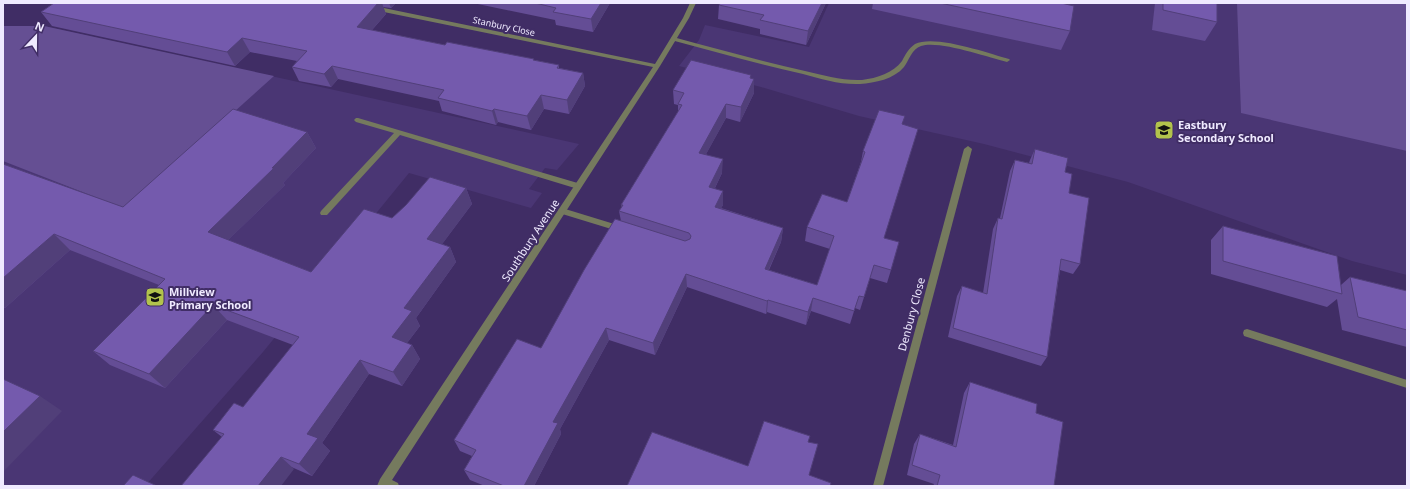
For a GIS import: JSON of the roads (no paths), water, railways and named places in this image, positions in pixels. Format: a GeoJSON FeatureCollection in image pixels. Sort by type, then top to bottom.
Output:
{"type":"FeatureCollection","features":[{"type":"Feature","properties":{"kind":"street","name":"Southbury Avenue"},"geometry":{"type":"LineString","coordinates":[[383,484],[657,66],[686,18],[693,3]]}},
{"type":"Feature","properties":{"kind":"street","name":"Stanbury Close"},"geometry":{"type":"LineString","coordinates":[[363,6],[657,66]]}},
{"type":"Feature","properties":{"kind":"street"},"geometry":{"type":"LineString","coordinates":[[673,39],[781,67],[828,78],[856,82],[874,80],[890,74],[900,66],[911,50],[918,45],[925,43],[938,43],[1007,60]]}},
{"type":"Feature","properties":{"kind":"street"},"geometry":{"type":"LineString","coordinates":[[358,120],[578,186]]}},
{"type":"Feature","properties":{"kind":"street"},"geometry":{"type":"LineString","coordinates":[[324,213],[399,132]]}},
{"type":"Feature","properties":{"kind":"street","name":"Denbury Close"},"geometry":{"type":"LineString","coordinates":[[878,486],[968,149]]}},
{"type":"Feature","properties":{"kind":"street"},"geometry":{"type":"LineString","coordinates":[[562,211],[628,232]]}},
{"type":"Feature","properties":{"kind":"street"},"geometry":{"type":"LineString","coordinates":[[1248,333],[1407,384]]}},
{"type":"Feature","properties":{"kind":"street"},"geometry":{"type":"LineString","coordinates":[[383,484],[394,486]]}},
{"type":"Feature","properties":{"kind":"place","name":"Eastbury Secondary School"},"geometry":{"type":"Point","coordinates":[1164,130]}},
{"type":"Feature","properties":{"kind":"place","name":"Millview Primary School"},"geometry":{"type":"Point","coordinates":[155,297]}}]}
